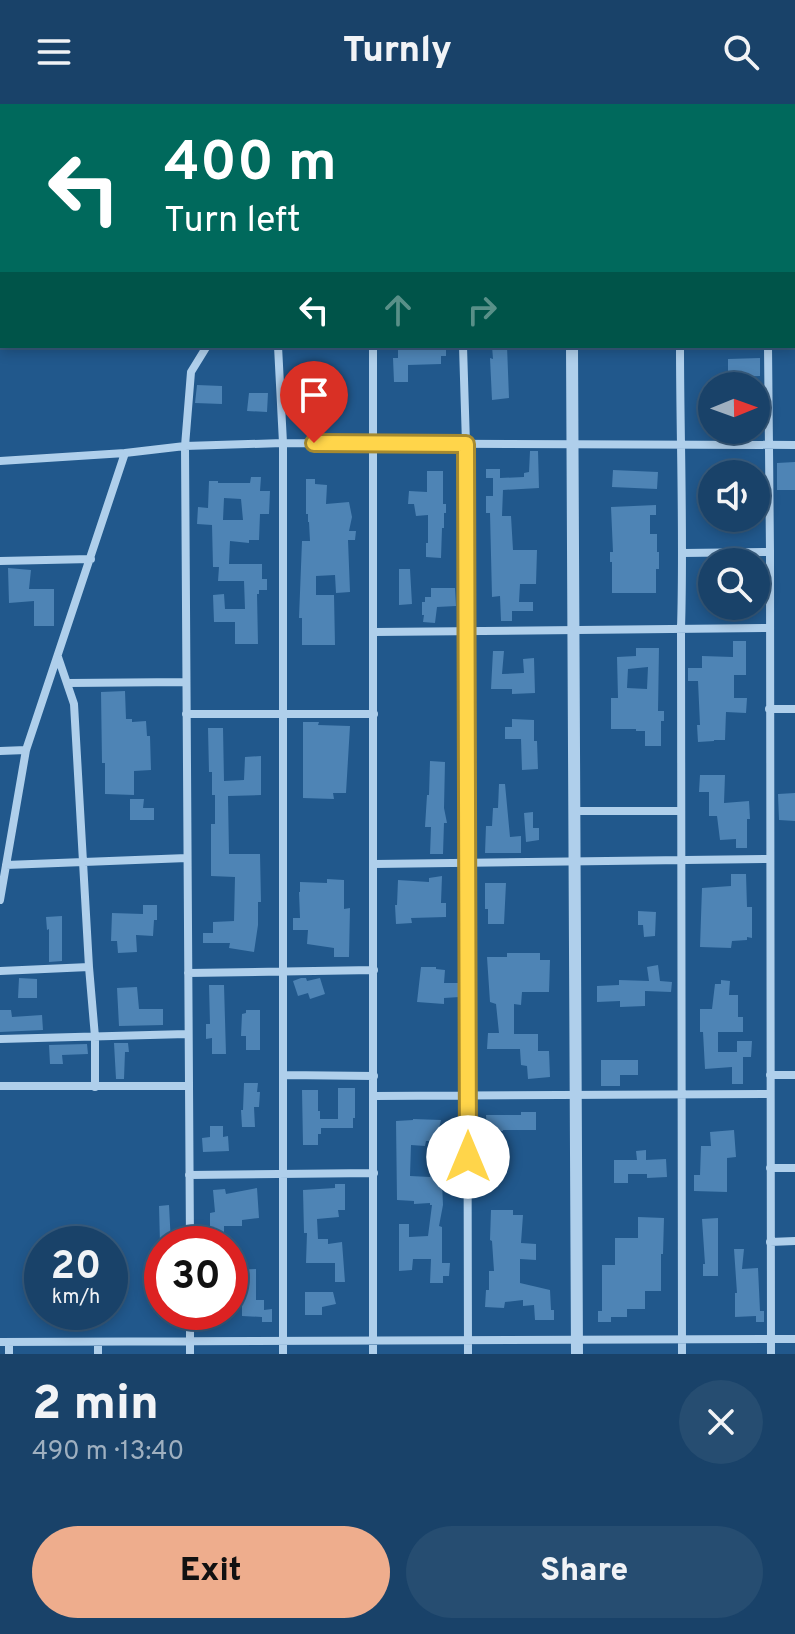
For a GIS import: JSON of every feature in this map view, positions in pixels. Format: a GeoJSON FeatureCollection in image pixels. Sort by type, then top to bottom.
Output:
{"type":"FeatureCollection","features":[{"type":"Feature","properties":{"kind":"street"},"geometry":{"type":"LineString","coordinates":[[190,1226],[185,446],[191,372],[206,348]]}},
{"type":"Feature","properties":{"kind":"street"},"geometry":{"type":"LineString","coordinates":[[278,348],[283,443],[283,1354]]}},
{"type":"Feature","properties":{"kind":"street"},"geometry":{"type":"LineString","coordinates":[[373,348],[373,1354]]}},
{"type":"Feature","properties":{"kind":"street"},"geometry":{"type":"LineString","coordinates":[[463,348],[467,632],[468,1354]]}},
{"type":"Feature","properties":{"kind":"street"},"geometry":{"type":"LineString","coordinates":[[572,348],[577,1354]]}},
{"type":"Feature","properties":{"kind":"street"},"geometry":{"type":"LineString","coordinates":[[680,348],[683,553],[682,1354]]}},
{"type":"Feature","properties":{"kind":"street"},"geometry":{"type":"LineString","coordinates":[[768,348],[770,548]]}},
{"type":"Feature","properties":{"kind":"street"},"geometry":{"type":"LineString","coordinates":[[0,461],[185,446],[283,443],[795,445]]}},
{"type":"Feature","properties":{"kind":"street"},"geometry":{"type":"LineString","coordinates":[[0,900],[26,750],[125,453]]}},
{"type":"Feature","properties":{"kind":"street"},"geometry":{"type":"LineString","coordinates":[[683,553],[698,553]]}},
{"type":"Feature","properties":{"kind":"street"},"geometry":{"type":"LineString","coordinates":[[0,561],[91,559]]}},
{"type":"Feature","properties":{"kind":"street"},"geometry":{"type":"LineString","coordinates":[[770,620],[771,1354]]}},
{"type":"Feature","properties":{"kind":"street"},"geometry":{"type":"LineString","coordinates":[[374,632],[770,628]]}},
{"type":"Feature","properties":{"kind":"street"},"geometry":{"type":"LineString","coordinates":[[58,657],[74,704],[95,1037],[95,1087]]}},
{"type":"Feature","properties":{"kind":"street"},"geometry":{"type":"LineString","coordinates":[[68,683],[186,682]]}},
{"type":"Feature","properties":{"kind":"street"},"geometry":{"type":"LineString","coordinates":[[769,709],[795,709]]}},
{"type":"Feature","properties":{"kind":"street"},"geometry":{"type":"LineString","coordinates":[[186,714],[374,714]]}},
{"type":"Feature","properties":{"kind":"street"},"geometry":{"type":"LineString","coordinates":[[0,751],[26,750]]}},
{"type":"Feature","properties":{"kind":"street"},"geometry":{"type":"LineString","coordinates":[[575,811],[681,811]]}},
{"type":"Feature","properties":{"kind":"street"},"geometry":{"type":"LineString","coordinates":[[6,865],[187,858]]}},
{"type":"Feature","properties":{"kind":"street"},"geometry":{"type":"LineString","coordinates":[[374,864],[770,859]]}},
{"type":"Feature","properties":{"kind":"street"},"geometry":{"type":"LineString","coordinates":[[0,971],[89,967]]}},
{"type":"Feature","properties":{"kind":"street"},"geometry":{"type":"LineString","coordinates":[[188,973],[374,970]]}},
{"type":"Feature","properties":{"kind":"street"},"geometry":{"type":"LineString","coordinates":[[0,1039],[187,1034]]}},
{"type":"Feature","properties":{"kind":"street"},"geometry":{"type":"LineString","coordinates":[[283,1075],[374,1076]]}},
{"type":"Feature","properties":{"kind":"street"},"geometry":{"type":"LineString","coordinates":[[770,1075],[795,1075]]}},
{"type":"Feature","properties":{"kind":"street"},"geometry":{"type":"LineString","coordinates":[[0,1086],[188,1086]]}},
{"type":"Feature","properties":{"kind":"street"},"geometry":{"type":"LineString","coordinates":[[374,1096],[770,1094]]}},
{"type":"Feature","properties":{"kind":"street"},"geometry":{"type":"LineString","coordinates":[[770,1168],[795,1168]]}},
{"type":"Feature","properties":{"kind":"street"},"geometry":{"type":"LineString","coordinates":[[189,1175],[374,1173]]}},
{"type":"Feature","properties":{"kind":"street"},"geometry":{"type":"LineString","coordinates":[[770,1242],[795,1241]]}},
{"type":"Feature","properties":{"kind":"street"},"geometry":{"type":"LineString","coordinates":[[190,1330],[190,1354]]}},
{"type":"Feature","properties":{"kind":"street"},"geometry":{"type":"LineString","coordinates":[[9,1354],[5,1342],[795,1339]]}},
{"type":"Feature","properties":{"kind":"street"},"geometry":{"type":"LineString","coordinates":[[98,1342],[98,1354]]}},
{"type":"Feature","properties":{"kind":"building"},"geometry":{"type":"Polygon","coordinates":[[[398,348],[446,348],[441,364],[408,365],[408,382],[394,382],[393,358],[398,358],[398,348]]]}},
{"type":"Feature","properties":{"kind":"building"},"geometry":{"type":"Polygon","coordinates":[[[492,348],[507,348],[509,398],[492,400],[490,358],[493,359],[492,348]]]}},
{"type":"Feature","properties":{"kind":"building"},"geometry":{"type":"Polygon","coordinates":[[[760,358],[760,372],[728,372],[728,359],[760,358]]]}},
{"type":"Feature","properties":{"kind":"building"},"geometry":{"type":"Polygon","coordinates":[[[197,385],[222,386],[222,404],[195,403],[197,385]]]}},
{"type":"Feature","properties":{"kind":"building"},"geometry":{"type":"Polygon","coordinates":[[[249,393],[268,393],[267,412],[247,411],[249,393]]]}},
{"type":"Feature","properties":{"kind":"building"},"geometry":{"type":"Polygon","coordinates":[[[530,451],[538,451],[539,488],[503,490],[502,516],[511,516],[513,550],[537,550],[536,584],[520,584],[519,602],[533,602],[533,611],[512,611],[512,621],[501,621],[500,596],[492,597],[490,513],[486,513],[486,496],[493,496],[493,478],[486,478],[486,469],[500,469],[500,478],[524,477],[524,473],[529,472],[530,451]]]}},
{"type":"Feature","properties":{"kind":"building"},"geometry":{"type":"Polygon","coordinates":[[[795,462],[795,490],[777,490],[777,463],[795,462]]]}},
{"type":"Feature","properties":{"kind":"building"},"geometry":{"type":"Polygon","coordinates":[[[613,470],[658,472],[657,489],[612,487],[613,470]]]}},
{"type":"Feature","properties":{"kind":"building"},"geometry":{"type":"Polygon","coordinates":[[[427,471],[443,471],[446,513],[441,558],[426,557],[428,515],[416,516],[414,504],[408,504],[409,491],[427,492],[427,471]]]}},
{"type":"Feature","properties":{"kind":"building"},"geometry":{"type":"Polygon","coordinates":[[[251,477],[261,477],[260,491],[270,491],[269,514],[260,514],[259,540],[249,540],[249,543],[230,541],[229,564],[262,564],[262,579],[267,579],[267,590],[259,590],[257,594],[258,644],[235,644],[235,622],[214,622],[213,595],[224,594],[225,609],[245,609],[244,581],[218,581],[219,567],[213,567],[212,525],[197,524],[198,507],[208,508],[209,481],[250,483],[251,477]],[[224,498],[223,520],[243,520],[241,499],[224,498]]]}},
{"type":"Feature","properties":{"kind":"building"},"geometry":{"type":"Polygon","coordinates":[[[306,479],[315,479],[315,484],[327,485],[326,504],[349,502],[352,517],[349,531],[356,531],[355,540],[348,540],[350,592],[336,593],[335,575],[316,576],[316,595],[334,595],[335,645],[302,645],[302,618],[299,618],[302,541],[310,541],[306,479]]]}},
{"type":"Feature","properties":{"kind":"building"},"geometry":{"type":"Polygon","coordinates":[[[656,505],[656,515],[650,515],[650,534],[657,534],[659,552],[656,593],[612,593],[611,507],[656,505]]]}},
{"type":"Feature","properties":{"kind":"building"},"geometry":{"type":"Polygon","coordinates":[[[8,568],[31,570],[29,589],[54,589],[54,626],[34,626],[34,601],[9,603],[8,568]]]}},
{"type":"Feature","properties":{"kind":"building"},"geometry":{"type":"Polygon","coordinates":[[[399,569],[410,569],[412,604],[399,605],[399,569]]]}},
{"type":"Feature","properties":{"kind":"building"},"geometry":{"type":"Polygon","coordinates":[[[431,588],[455,588],[456,606],[437,607],[435,623],[423,622],[422,615],[422,602],[425,602],[425,597],[431,597],[431,588]]]}},
{"type":"Feature","properties":{"kind":"building"},"geometry":{"type":"Polygon","coordinates":[[[733,641],[746,641],[746,675],[734,675],[734,698],[747,698],[746,713],[726,712],[725,740],[698,742],[698,681],[688,681],[688,668],[702,668],[702,656],[733,657],[733,641]]]}},
{"type":"Feature","properties":{"kind":"building"},"geometry":{"type":"Polygon","coordinates":[[[636,648],[659,648],[658,711],[664,711],[661,746],[645,746],[645,731],[611,729],[611,698],[618,698],[617,657],[636,656],[636,648]],[[648,667],[628,669],[627,688],[647,689],[648,667]]]}},
{"type":"Feature","properties":{"kind":"building"},"geometry":{"type":"Polygon","coordinates":[[[493,651],[504,651],[502,674],[524,673],[523,659],[534,658],[535,693],[512,694],[512,689],[491,689],[493,651]]]}},
{"type":"Feature","properties":{"kind":"building"},"geometry":{"type":"Polygon","coordinates":[[[125,691],[126,719],[146,721],[147,736],[150,736],[151,770],[134,771],[134,795],[105,794],[101,692],[125,691]]]}},
{"type":"Feature","properties":{"kind":"building"},"geometry":{"type":"Polygon","coordinates":[[[512,719],[534,720],[538,769],[522,770],[521,739],[505,739],[505,727],[512,727],[512,719]]]}},
{"type":"Feature","properties":{"kind":"building"},"geometry":{"type":"Polygon","coordinates":[[[303,722],[350,726],[346,793],[333,793],[334,799],[303,798],[303,722]]]}},
{"type":"Feature","properties":{"kind":"building"},"geometry":{"type":"Polygon","coordinates":[[[208,728],[223,728],[224,781],[244,780],[245,757],[261,756],[261,795],[228,796],[229,854],[260,854],[261,902],[258,902],[254,952],[229,948],[230,943],[203,943],[203,933],[213,933],[213,922],[234,921],[235,877],[211,876],[211,824],[215,824],[215,795],[212,795],[212,772],[209,772],[208,728]]]}},
{"type":"Feature","properties":{"kind":"building"},"geometry":{"type":"Polygon","coordinates":[[[430,761],[445,762],[444,808],[447,823],[444,823],[443,854],[430,854],[431,827],[425,827],[430,761]]]}},
{"type":"Feature","properties":{"kind":"building"},"geometry":{"type":"Polygon","coordinates":[[[700,775],[725,775],[724,803],[749,801],[747,848],[736,848],[736,839],[720,840],[717,816],[709,816],[709,792],[699,792],[700,775]]]}},
{"type":"Feature","properties":{"kind":"building"},"geometry":{"type":"Polygon","coordinates":[[[499,784],[505,784],[510,837],[521,836],[521,853],[485,853],[486,826],[492,826],[493,808],[498,808],[499,784]]]}},
{"type":"Feature","properties":{"kind":"building"},"geometry":{"type":"Polygon","coordinates":[[[795,793],[795,821],[779,820],[778,794],[795,793]]]}},
{"type":"Feature","properties":{"kind":"building"},"geometry":{"type":"Polygon","coordinates":[[[130,799],[144,799],[143,808],[154,808],[154,820],[130,820],[130,799]]]}},
{"type":"Feature","properties":{"kind":"building"},"geometry":{"type":"Polygon","coordinates":[[[533,812],[533,828],[539,828],[539,840],[526,842],[524,813],[533,812]]]}},
{"type":"Feature","properties":{"kind":"building"},"geometry":{"type":"Polygon","coordinates":[[[731,874],[746,874],[747,907],[752,907],[752,938],[732,941],[731,948],[700,947],[702,888],[731,886],[731,874]]]}},
{"type":"Feature","properties":{"kind":"building"},"geometry":{"type":"Polygon","coordinates":[[[442,876],[441,903],[446,903],[446,917],[411,918],[412,923],[396,924],[398,880],[429,882],[429,878],[442,876]]]}},
{"type":"Feature","properties":{"kind":"building"},"geometry":{"type":"Polygon","coordinates":[[[327,879],[344,880],[344,909],[350,908],[349,957],[334,957],[334,948],[307,944],[308,930],[293,930],[293,918],[300,918],[300,882],[327,883],[327,879]]]}},
{"type":"Feature","properties":{"kind":"building"},"geometry":{"type":"Polygon","coordinates":[[[485,883],[506,883],[504,924],[488,924],[485,883]]]}},
{"type":"Feature","properties":{"kind":"building"},"geometry":{"type":"Polygon","coordinates":[[[143,905],[157,905],[153,936],[136,935],[137,952],[118,953],[117,941],[111,941],[112,913],[143,914],[143,905]]]}},
{"type":"Feature","properties":{"kind":"building"},"geometry":{"type":"Polygon","coordinates":[[[638,911],[656,912],[655,936],[644,937],[643,925],[638,925],[638,911]]]}},
{"type":"Feature","properties":{"kind":"building"},"geometry":{"type":"Polygon","coordinates":[[[62,916],[62,961],[49,962],[46,917],[62,916]]]}},
{"type":"Feature","properties":{"kind":"building"},"geometry":{"type":"Polygon","coordinates":[[[507,953],[540,953],[540,960],[550,960],[549,992],[522,992],[521,1005],[514,1004],[514,1034],[538,1034],[538,1051],[549,1051],[550,1077],[528,1079],[527,1066],[521,1065],[520,1049],[487,1049],[488,1033],[499,1033],[496,1004],[490,1002],[487,957],[507,957],[507,953]]]}},
{"type":"Feature","properties":{"kind":"building"},"geometry":{"type":"Polygon","coordinates":[[[658,965],[660,981],[672,982],[671,992],[645,991],[645,1006],[620,1007],[620,1001],[597,1002],[597,986],[619,985],[619,980],[649,981],[647,967],[658,965]]]}},
{"type":"Feature","properties":{"kind":"building"},"geometry":{"type":"Polygon","coordinates":[[[421,967],[445,970],[444,983],[460,983],[460,997],[444,998],[444,1004],[417,1002],[421,967]]]}},
{"type":"Feature","properties":{"kind":"building"},"geometry":{"type":"Polygon","coordinates":[[[19,978],[37,979],[37,998],[18,998],[19,978]]]}},
{"type":"Feature","properties":{"kind":"building"},"geometry":{"type":"Polygon","coordinates":[[[301,978],[307,981],[320,978],[325,994],[310,999],[308,993],[298,996],[293,981],[301,978]]]}},
{"type":"Feature","properties":{"kind":"building"},"geometry":{"type":"Polygon","coordinates":[[[721,980],[730,981],[729,995],[738,995],[738,1017],[743,1017],[743,1032],[718,1032],[718,1052],[737,1052],[737,1041],[752,1041],[751,1057],[743,1057],[743,1084],[732,1084],[732,1067],[705,1069],[700,1009],[712,1009],[715,984],[721,984],[721,980]]]}},
{"type":"Feature","properties":{"kind":"building"},"geometry":{"type":"Polygon","coordinates":[[[209,985],[224,985],[226,1054],[212,1054],[212,1038],[206,1039],[206,1024],[210,1024],[209,985]]]}},
{"type":"Feature","properties":{"kind":"building"},"geometry":{"type":"Polygon","coordinates":[[[137,987],[139,1009],[163,1009],[163,1025],[119,1026],[117,988],[137,987]]]}},
{"type":"Feature","properties":{"kind":"building"},"geometry":{"type":"Polygon","coordinates":[[[0,1010],[11,1010],[12,1017],[42,1015],[43,1030],[0,1032],[0,1010]]]}},
{"type":"Feature","properties":{"kind":"building"},"geometry":{"type":"Polygon","coordinates":[[[246,1010],[260,1010],[260,1050],[246,1050],[246,1036],[241,1036],[242,1014],[246,1010]]]}},
{"type":"Feature","properties":{"kind":"building"},"geometry":{"type":"Polygon","coordinates":[[[114,1043],[128,1043],[124,1079],[116,1079],[114,1043]]]}},
{"type":"Feature","properties":{"kind":"building"},"geometry":{"type":"Polygon","coordinates":[[[87,1044],[88,1054],[62,1055],[63,1064],[50,1064],[49,1045],[87,1044]]]}},
{"type":"Feature","properties":{"kind":"building"},"geometry":{"type":"Polygon","coordinates":[[[601,1060],[638,1060],[638,1075],[620,1075],[620,1086],[601,1086],[601,1060]]]}},
{"type":"Feature","properties":{"kind":"building"},"geometry":{"type":"Polygon","coordinates":[[[244,1083],[258,1083],[259,1107],[254,1107],[255,1127],[242,1127],[244,1083]]]}},
{"type":"Feature","properties":{"kind":"building"},"geometry":{"type":"Polygon","coordinates":[[[338,1088],[355,1088],[353,1128],[321,1128],[318,1145],[303,1145],[302,1090],[318,1090],[320,1119],[338,1119],[338,1088]]]}},
{"type":"Feature","properties":{"kind":"building"},"geometry":{"type":"Polygon","coordinates":[[[521,1112],[536,1112],[536,1130],[487,1132],[486,1115],[521,1115],[521,1112]]]}},
{"type":"Feature","properties":{"kind":"building"},"geometry":{"type":"Polygon","coordinates":[[[441,1120],[436,1141],[426,1141],[425,1146],[411,1145],[410,1176],[446,1174],[446,1183],[442,1183],[443,1205],[439,1226],[442,1227],[442,1263],[450,1263],[449,1276],[443,1276],[443,1283],[430,1283],[431,1259],[413,1259],[412,1270],[399,1271],[399,1224],[409,1224],[409,1237],[428,1236],[432,1205],[397,1200],[396,1121],[441,1120]]]}},
{"type":"Feature","properties":{"kind":"building"},"geometry":{"type":"Polygon","coordinates":[[[210,1126],[223,1126],[223,1137],[228,1136],[229,1151],[203,1152],[202,1138],[210,1137],[210,1126]]]}},
{"type":"Feature","properties":{"kind":"building"},"geometry":{"type":"Polygon","coordinates":[[[734,1130],[736,1157],[727,1158],[727,1192],[694,1191],[694,1175],[700,1175],[701,1146],[711,1146],[710,1132],[734,1130]]]}},
{"type":"Feature","properties":{"kind":"building"},"geometry":{"type":"Polygon","coordinates":[[[646,1150],[646,1160],[666,1159],[667,1177],[647,1178],[647,1174],[628,1174],[628,1183],[614,1183],[614,1160],[637,1160],[636,1151],[646,1150]]]}},
{"type":"Feature","properties":{"kind":"building"},"geometry":{"type":"Polygon","coordinates":[[[335,1184],[345,1184],[345,1210],[338,1210],[339,1217],[317,1219],[318,1239],[328,1239],[328,1244],[342,1242],[345,1282],[335,1282],[335,1263],[306,1263],[303,1190],[335,1188],[335,1184]]]}},
{"type":"Feature","properties":{"kind":"building"},"geometry":{"type":"Polygon","coordinates":[[[257,1188],[259,1218],[242,1220],[242,1226],[210,1226],[210,1213],[215,1212],[213,1190],[225,1189],[226,1194],[257,1188]]]}},
{"type":"Feature","properties":{"kind":"building"},"geometry":{"type":"Polygon","coordinates":[[[169,1205],[170,1226],[160,1226],[159,1206],[169,1205]]]}},
{"type":"Feature","properties":{"kind":"building"},"geometry":{"type":"Polygon","coordinates":[[[491,1210],[513,1210],[513,1215],[523,1215],[521,1243],[536,1244],[536,1260],[520,1259],[520,1283],[550,1290],[554,1320],[535,1320],[534,1305],[523,1306],[523,1300],[505,1302],[504,1308],[485,1307],[489,1271],[494,1271],[490,1240],[491,1210]]]}},
{"type":"Feature","properties":{"kind":"building"},"geometry":{"type":"Polygon","coordinates":[[[638,1217],[664,1218],[661,1291],[645,1291],[645,1309],[627,1309],[627,1317],[611,1317],[611,1322],[598,1322],[598,1311],[602,1311],[602,1265],[615,1265],[615,1238],[638,1238],[638,1217]]]}},
{"type":"Feature","properties":{"kind":"building"},"geometry":{"type":"Polygon","coordinates":[[[718,1218],[718,1276],[703,1276],[702,1219],[718,1218]]]}},
{"type":"Feature","properties":{"kind":"building"},"geometry":{"type":"Polygon","coordinates":[[[734,1249],[744,1249],[742,1269],[758,1268],[760,1311],[764,1311],[764,1322],[756,1322],[756,1316],[735,1317],[734,1249]]]}},
{"type":"Feature","properties":{"kind":"building"},"geometry":{"type":"Polygon","coordinates":[[[248,1269],[256,1269],[256,1300],[264,1300],[264,1310],[272,1309],[272,1322],[262,1322],[262,1317],[248,1316],[248,1269]]]}},
{"type":"Feature","properties":{"kind":"building"},"geometry":{"type":"Polygon","coordinates":[[[305,1292],[333,1292],[336,1304],[322,1307],[322,1315],[305,1315],[305,1292]]]}},
{"type":"Feature","properties":{"kind":"route"},"geometry":{"type":"LineString","coordinates":[[314,443],[466,444],[468,1157]]}}]}
